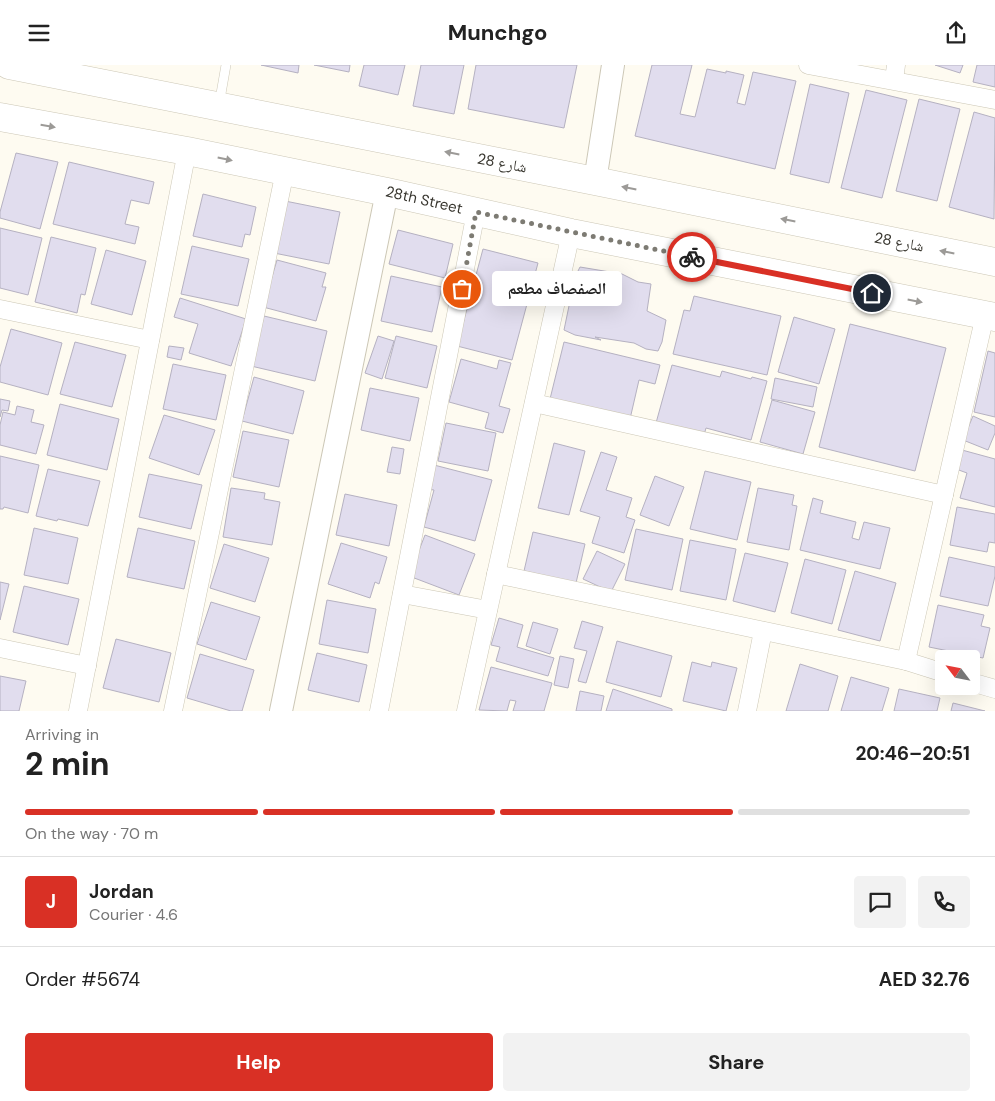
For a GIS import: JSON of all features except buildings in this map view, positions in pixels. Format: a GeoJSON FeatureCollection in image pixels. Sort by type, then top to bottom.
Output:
{"type":"FeatureCollection","features":[{"type":"Feature","properties":{"kind":"main road","name":"شارع 28"},"geometry":{"type":"LineString","coordinates":[[8,68],[219,107],[995,262]]}},
{"type":"Feature","properties":{"kind":"main road","name":"28th Street"},"geometry":{"type":"LineString","coordinates":[[0,117],[187,151],[387,192],[571,233],[990,316]]}},
{"type":"Feature","properties":{"kind":"street"},"geometry":{"type":"LineString","coordinates":[[595,181],[613,65]]}},
{"type":"Feature","properties":{"kind":"street"},"geometry":{"type":"LineString","coordinates":[[808,65],[895,73],[995,100]]}},
{"type":"Feature","properties":{"kind":"street"},"geometry":{"type":"LineString","coordinates":[[79,711],[187,151]]}},
{"type":"Feature","properties":{"kind":"street"},"geometry":{"type":"LineString","coordinates":[[173,711],[285,171]]}},
{"type":"Feature","properties":{"kind":"street"},"geometry":{"type":"LineString","coordinates":[[281,711],[387,192]]}},
{"type":"Feature","properties":{"kind":"street"},"geometry":{"type":"LineString","coordinates":[[379,711],[476,212]]}},
{"type":"Feature","properties":{"kind":"street"},"geometry":{"type":"LineString","coordinates":[[466,711],[571,233]]}},
{"type":"Feature","properties":{"kind":"street"},"geometry":{"type":"LineString","coordinates":[[0,309],[150,340]]}},
{"type":"Feature","properties":{"kind":"street"},"geometry":{"type":"LineString","coordinates":[[906,661],[944,495],[990,316]]}},
{"type":"Feature","properties":{"kind":"street"},"geometry":{"type":"LineString","coordinates":[[534,403],[944,495]]}},
{"type":"Feature","properties":{"kind":"street"},"geometry":{"type":"LineString","coordinates":[[496,574],[906,661],[935,670]]}},
{"type":"Feature","properties":{"kind":"street"},"geometry":{"type":"LineString","coordinates":[[402,594],[488,610]]}},
{"type":"Feature","properties":{"kind":"street"},"geometry":{"type":"LineString","coordinates":[[747,711],[763,631]]}},
{"type":"Feature","properties":{"kind":"street"},"geometry":{"type":"LineString","coordinates":[[0,648],[87,666]]}},
{"type":"Feature","properties":{"kind":"street"},"geometry":{"type":"LineString","coordinates":[[980,684],[995,689]]}},
{"type":"Feature","properties":{"kind":"lane"},"geometry":{"type":"LineString","coordinates":[[219,107],[226,65]]}},
{"type":"Feature","properties":{"kind":"way so far"},"geometry":{"type":"LineString","coordinates":[[462,289],[476,212],[692,257]]}},
{"type":"Feature","properties":{"kind":"place","name":"الصفصاف مطعم"},"geometry":{"type":"Point","coordinates":[462,289]}},
{"type":"Feature","properties":{"kind":"route"},"geometry":{"type":"LineString","coordinates":[[692,257],[872,293]]}}]}
